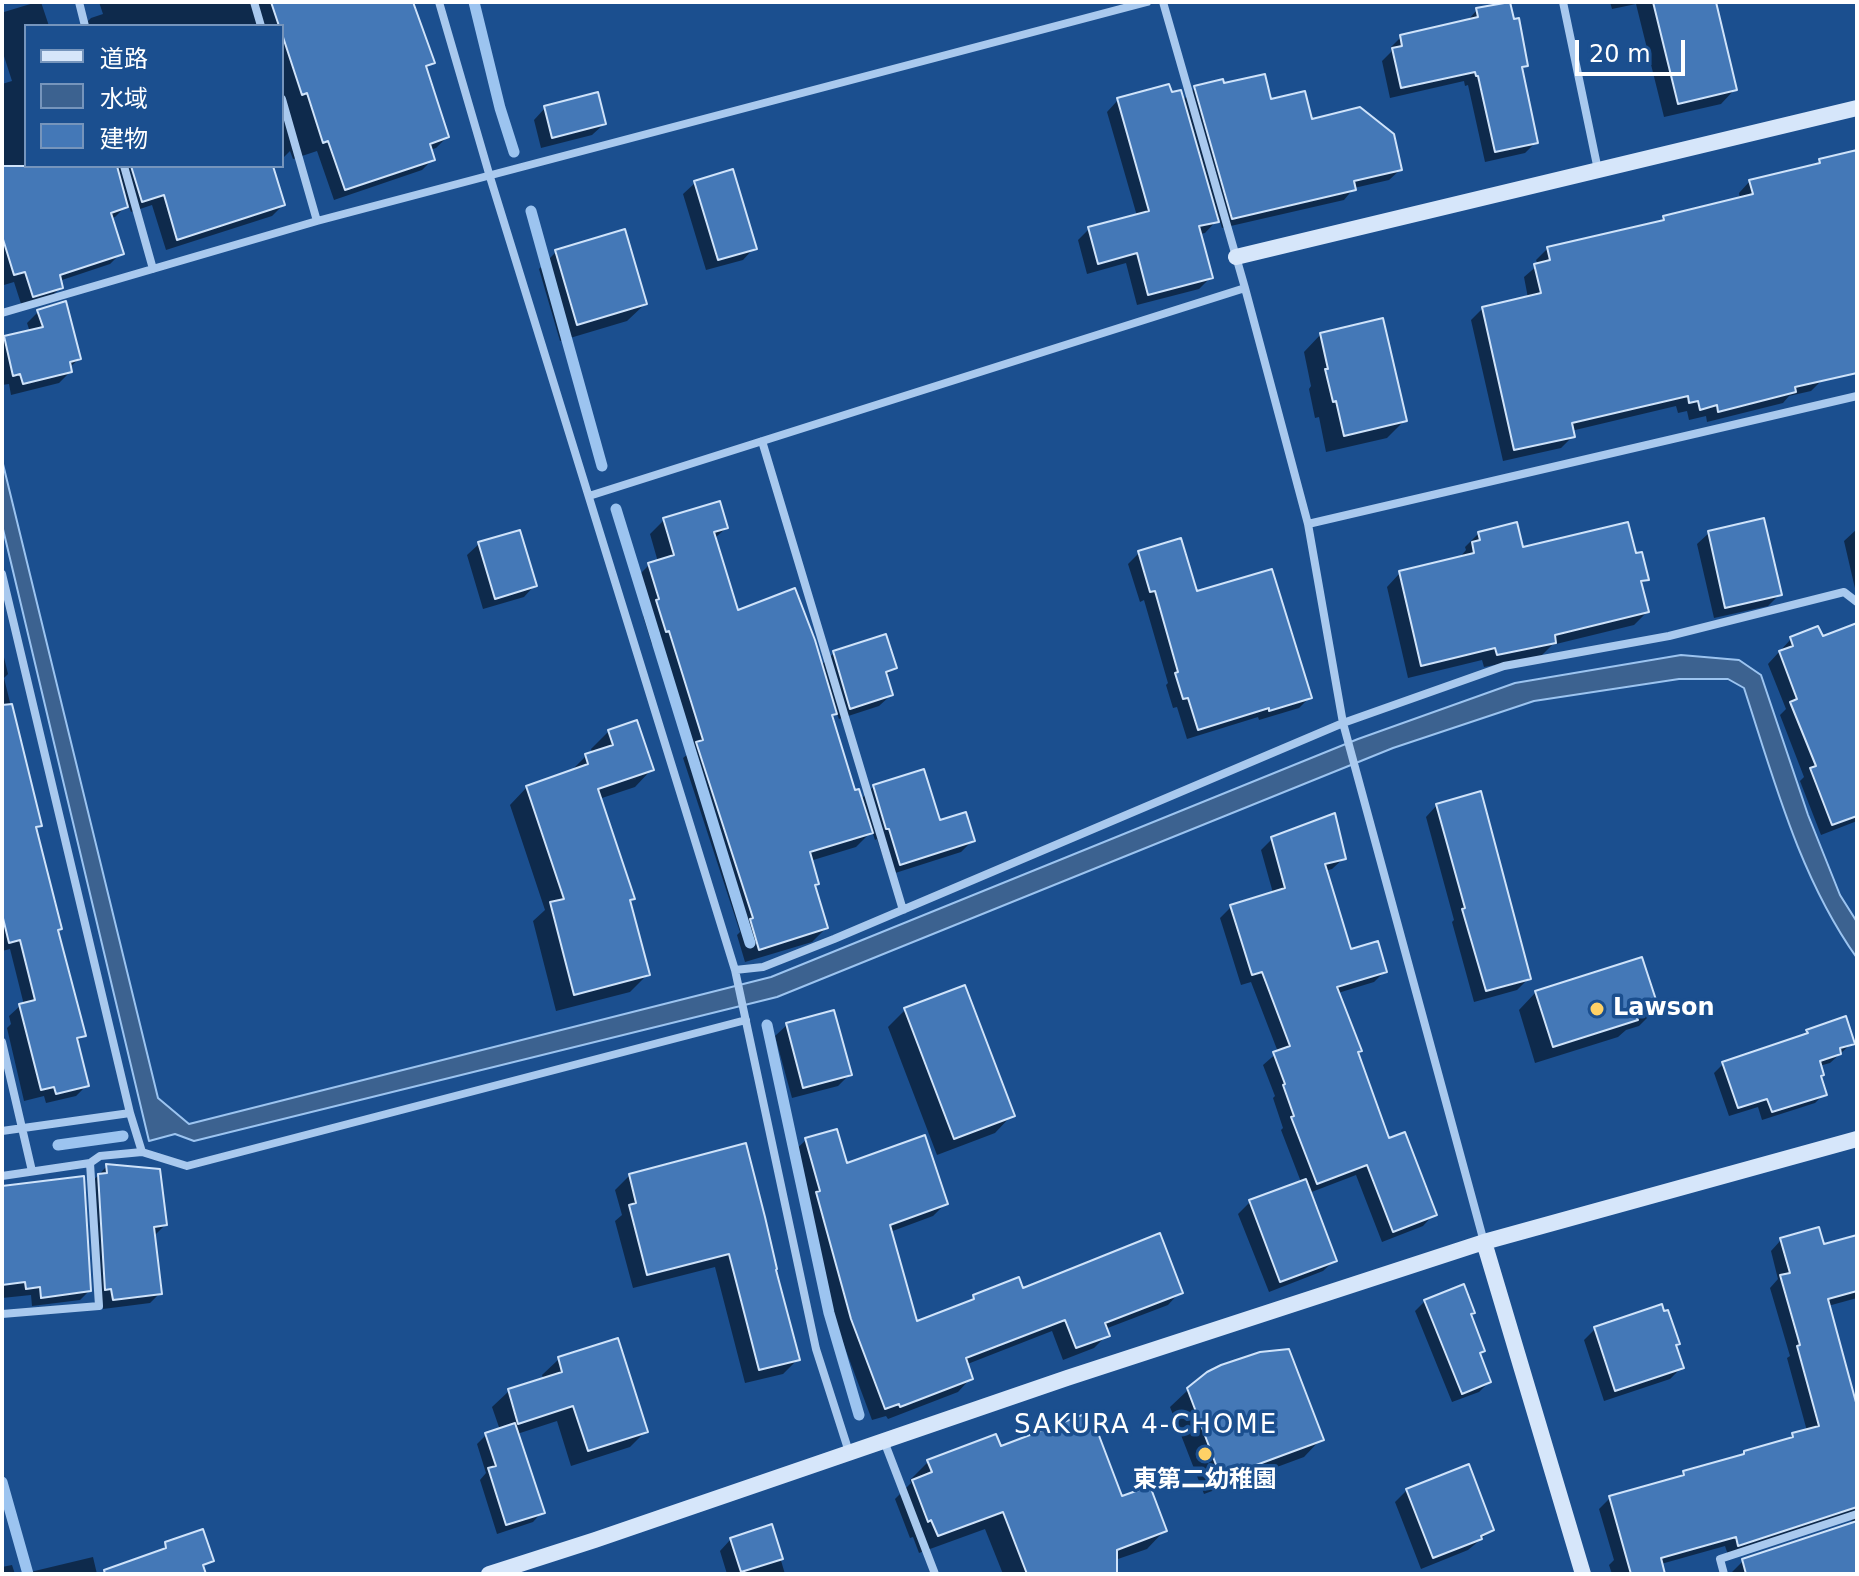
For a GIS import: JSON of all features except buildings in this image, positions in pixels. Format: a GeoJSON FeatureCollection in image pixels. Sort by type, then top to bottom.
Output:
{"type":"FeatureCollection","features":[{"type":"Feature","properties":{"kind":"street"},"geometry":{"type":"LineString","coordinates":[[79,2],[84,24]]}},
{"type":"Feature","properties":{"kind":"street"},"geometry":{"type":"LineString","coordinates":[[254,2],[260,24]]}},
{"type":"Feature","properties":{"kind":"street"},"geometry":{"type":"LineString","coordinates":[[439,2],[490,177],[735,970],[816,1349],[849,1452]]}},
{"type":"Feature","properties":{"kind":"street"},"geometry":{"type":"LineString","coordinates":[[2,311],[317,221],[1147,2]]}},
{"type":"Feature","properties":{"kind":"street"},"geometry":{"type":"LineString","coordinates":[[1163,2],[1245,288],[1308,524],[1343,723],[1484,1242],[1583,1574]]}},
{"type":"Feature","properties":{"kind":"street"},"geometry":{"type":"LineString","coordinates":[[1563,2],[1598,170]]}},
{"type":"Feature","properties":{"kind":"street"},"geometry":{"type":"LineString","coordinates":[[284,106],[317,221]]}},
{"type":"Feature","properties":{"kind":"street"},"geometry":{"type":"LineString","coordinates":[[1236,257],[1857,108]]}},
{"type":"Feature","properties":{"kind":"street"},"geometry":{"type":"LineString","coordinates":[[125,168],[153,269]]}},
{"type":"Feature","properties":{"kind":"street"},"geometry":{"type":"LineString","coordinates":[[589,496],[1245,288]]}},
{"type":"Feature","properties":{"kind":"street"},"geometry":{"type":"LineString","coordinates":[[1308,524],[1857,396]]}},
{"type":"Feature","properties":{"kind":"street"},"geometry":{"type":"LineString","coordinates":[[762,441],[903,910]]}},
{"type":"Feature","properties":{"kind":"street"},"geometry":{"type":"LineString","coordinates":[[2,574],[130,1113],[142,1152]]}},
{"type":"Feature","properties":{"kind":"street"},"geometry":{"type":"LineString","coordinates":[[735,970],[763,967],[1343,723],[1504,666],[1669,636],[1844,592],[1857,602]]}},
{"type":"Feature","properties":{"kind":"street"},"geometry":{"type":"LineString","coordinates":[[2,1176],[90,1163],[100,1156],[142,1152],[187,1166],[746,1020]]}},
{"type":"Feature","properties":{"kind":"street"},"geometry":{"type":"LineString","coordinates":[[2,1042],[32,1171]]}},
{"type":"Feature","properties":{"kind":"street"},"geometry":{"type":"LineString","coordinates":[[2,1131],[130,1113]]}},
{"type":"Feature","properties":{"kind":"street"},"geometry":{"type":"LineString","coordinates":[[489,1574],[1484,1242],[1857,1139]]}},
{"type":"Feature","properties":{"kind":"street"},"geometry":{"type":"LineString","coordinates":[[2,1314],[99,1306],[90,1163]]}},
{"type":"Feature","properties":{"kind":"street"},"geometry":{"type":"LineString","coordinates":[[884,1440],[935,1574]]}},
{"type":"Feature","properties":{"kind":"street"},"geometry":{"type":"LineString","coordinates":[[1724,1574],[1720,1559],[1857,1514]]}},
{"type":"Feature","properties":{"kind":"water"},"geometry":{"type":"Polygon","coordinates":[[[2,460],[158,1098],[189,1124],[771,977],[1358,739],[1515,683],[1681,655],[1739,660],[1761,675],[1808,815],[1840,895],[1857,922],[1857,958],[1837,927],[1804,862],[1744,688],[1728,679],[1679,679],[1534,701],[1393,748],[777,997],[194,1141],[175,1134],[149,1141],[2,525],[2,460]]]}},
{"type":"Feature","properties":{"kind":"waterway"},"geometry":{"type":"LineString","coordinates":[[474,2],[514,152]]}},
{"type":"Feature","properties":{"kind":"waterway"},"geometry":{"type":"LineString","coordinates":[[531,211],[602,466]]}},
{"type":"Feature","properties":{"kind":"waterway"},"geometry":{"type":"LineString","coordinates":[[616,509],[750,943]]}},
{"type":"Feature","properties":{"kind":"waterway"},"geometry":{"type":"LineString","coordinates":[[767,1025],[829,1313],[859,1415]]}},
{"type":"Feature","properties":{"kind":"waterway"},"geometry":{"type":"LineString","coordinates":[[58,1145],[123,1136]]}},
{"type":"Feature","properties":{"kind":"waterway"},"geometry":{"type":"LineString","coordinates":[[2,1482],[28,1574]]}},
{"type":"Feature","properties":{"kind":"place","name":"Lawson"},"geometry":{"type":"Point","coordinates":[1597,1009]}},
{"type":"Feature","properties":{"kind":"place","name":"東第二幼稚園"},"geometry":{"type":"Point","coordinates":[1205,1454]}},
{"type":"Feature","properties":{"kind":"district","name":"SAKURA 4-CHOME"},"geometry":{"type":"Point","coordinates":[1146,1426]}}]}
